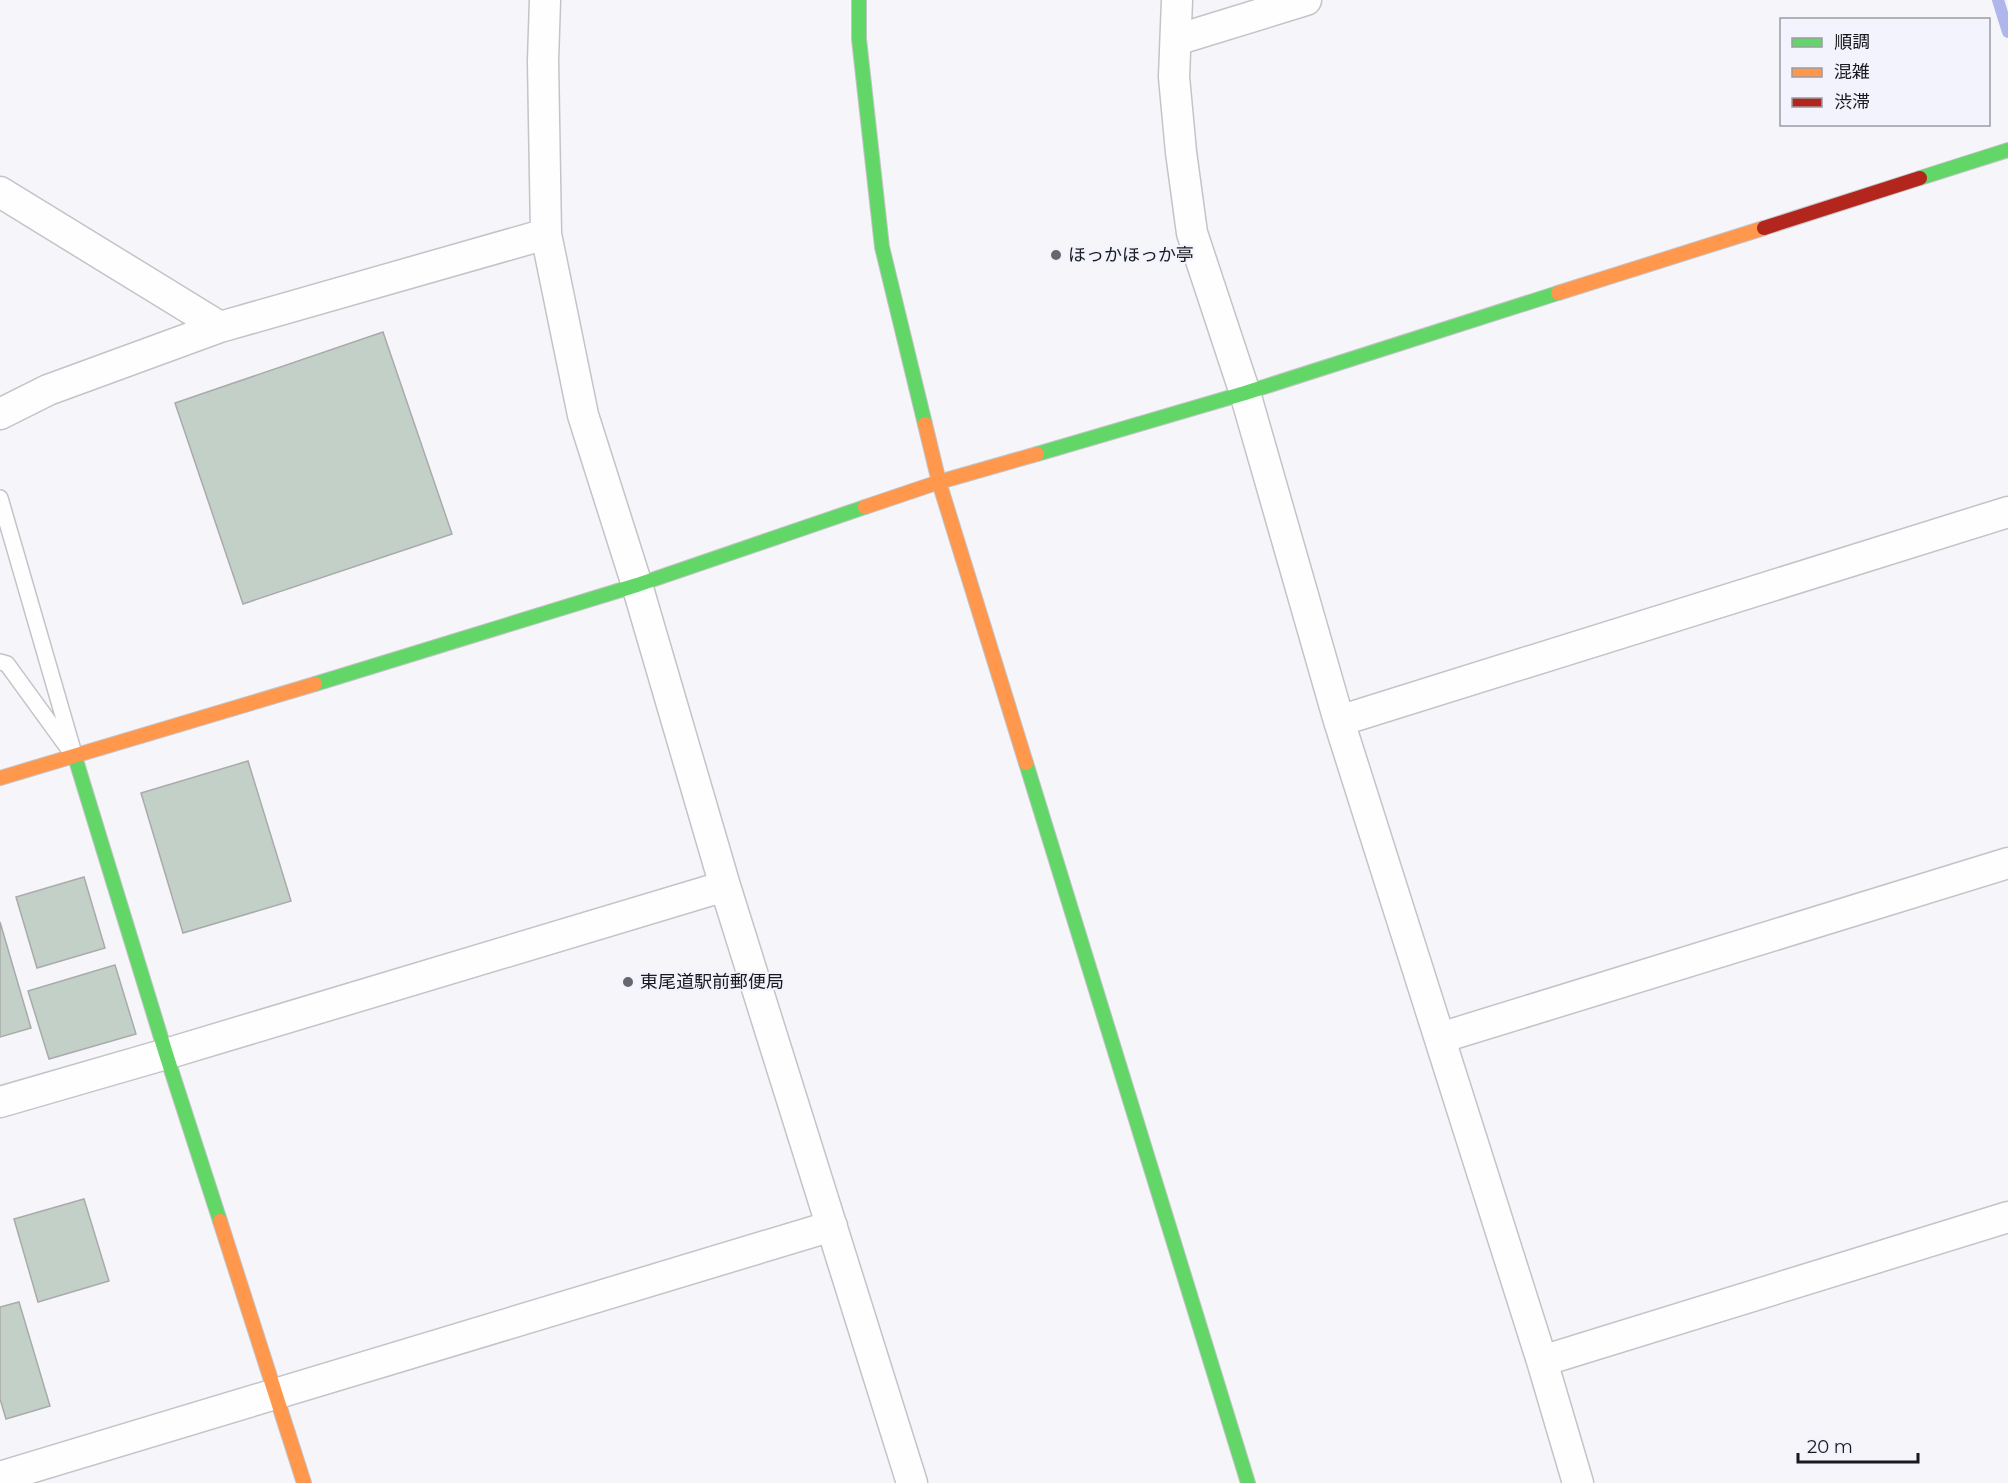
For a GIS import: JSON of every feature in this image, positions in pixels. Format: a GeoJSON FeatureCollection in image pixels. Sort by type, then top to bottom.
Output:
{"type":"FeatureCollection","features":[{"type":"Feature","properties":{"kind":"street"},"geometry":{"type":"LineString","coordinates":[[545,0],[543,61],[546,234],[583,415],[637,585],[725,886],[912,1483]]}},
{"type":"Feature","properties":{"kind":"street"},"geometry":{"type":"LineString","coordinates":[[859,0],[859,39],[882,247],[939,482],[1248,1483]]}},
{"type":"Feature","properties":{"kind":"street"},"geometry":{"type":"LineString","coordinates":[[1177,0],[1174,77],[1192,233],[1245,393],[1339,721],[1542,1361],[1578,1483]]}},
{"type":"Feature","properties":{"kind":"street"},"geometry":{"type":"LineString","coordinates":[[1176,40],[1306,0]]}},
{"type":"Feature","properties":{"kind":"street"},"geometry":{"type":"LineString","coordinates":[[0,778],[637,585],[939,482],[1245,393],[2008,150]]}},
{"type":"Feature","properties":{"kind":"street"},"geometry":{"type":"LineString","coordinates":[[0,192],[220,327]]}},
{"type":"Feature","properties":{"kind":"street"},"geometry":{"type":"LineString","coordinates":[[0,414],[48,390],[220,327],[546,234]]}},
{"type":"Feature","properties":{"kind":"street"},"geometry":{"type":"LineString","coordinates":[[1339,721],[2008,512]]}},
{"type":"Feature","properties":{"kind":"street"},"geometry":{"type":"LineString","coordinates":[[75,757],[166,1054],[304,1483]]}},
{"type":"Feature","properties":{"kind":"street"},"geometry":{"type":"LineString","coordinates":[[1440,1038],[2008,863]]}},
{"type":"Feature","properties":{"kind":"street"},"geometry":{"type":"LineString","coordinates":[[0,1102],[725,886]]}},
{"type":"Feature","properties":{"kind":"street"},"geometry":{"type":"LineString","coordinates":[[1542,1361],[2008,1217]]}},
{"type":"Feature","properties":{"kind":"street"},"geometry":{"type":"LineString","coordinates":[[0,1477],[832,1226]]}},
{"type":"Feature","properties":{"kind":"lane"},"geometry":{"type":"LineString","coordinates":[[0,498],[75,757]]}},
{"type":"Feature","properties":{"kind":"lane"},"geometry":{"type":"LineString","coordinates":[[0,662],[7,663],[75,757]]}},
{"type":"Feature","properties":{"kind":"building"},"geometry":{"type":"Polygon","coordinates":[[[383,332],[452,534],[243,604],[175,403],[383,332]]]}},
{"type":"Feature","properties":{"kind":"building"},"geometry":{"type":"Polygon","coordinates":[[[248,761],[291,901],[183,933],[141,793],[248,761]]]}},
{"type":"Feature","properties":{"kind":"building"},"geometry":{"type":"Polygon","coordinates":[[[84,877],[105,948],[37,968],[16,897],[84,877]]]}},
{"type":"Feature","properties":{"kind":"building"},"geometry":{"type":"Polygon","coordinates":[[[0,922],[31,1028],[0,1037],[0,922]]]}},
{"type":"Feature","properties":{"kind":"building"},"geometry":{"type":"Polygon","coordinates":[[[115,965],[136,1034],[49,1059],[28,991],[115,965]]]}},
{"type":"Feature","properties":{"kind":"building"},"geometry":{"type":"Polygon","coordinates":[[[84,1199],[109,1281],[38,1302],[14,1219],[84,1199]]]}},
{"type":"Feature","properties":{"kind":"building"},"geometry":{"type":"Polygon","coordinates":[[[19,1302],[50,1406],[6,1419],[0,1399],[0,1307],[19,1302]]]}},
{"type":"Feature","properties":{"kind":"waterway"},"geometry":{"type":"LineString","coordinates":[[1998,0],[2008,32]]}},
{"type":"Feature","properties":{"kind":"traffic: fast"},"geometry":{"type":"LineString","coordinates":[[859,0],[859,39],[882,247],[925,424]]}},
{"type":"Feature","properties":{"kind":"traffic: fast"},"geometry":{"type":"LineString","coordinates":[[1920,178],[2008,150]]}},
{"type":"Feature","properties":{"kind":"traffic: fast"},"geometry":{"type":"LineString","coordinates":[[1037,454],[1245,393],[1558,293]]}},
{"type":"Feature","properties":{"kind":"traffic: fast"},"geometry":{"type":"LineString","coordinates":[[315,684],[637,585],[865,507]]}},
{"type":"Feature","properties":{"kind":"traffic: fast"},"geometry":{"type":"LineString","coordinates":[[75,757],[220,1221]]}},
{"type":"Feature","properties":{"kind":"traffic: fast"},"geometry":{"type":"LineString","coordinates":[[1026,763],[1248,1483]]}},
{"type":"Feature","properties":{"kind":"traffic: slow"},"geometry":{"type":"LineString","coordinates":[[1558,293],[1764,228]]}},
{"type":"Feature","properties":{"kind":"traffic: slow"},"geometry":{"type":"LineString","coordinates":[[925,424],[939,482],[1026,763]]}},
{"type":"Feature","properties":{"kind":"traffic: slow"},"geometry":{"type":"LineString","coordinates":[[865,507],[939,482],[1037,454]]}},
{"type":"Feature","properties":{"kind":"traffic: slow"},"geometry":{"type":"LineString","coordinates":[[0,778],[315,684]]}},
{"type":"Feature","properties":{"kind":"traffic: slow"},"geometry":{"type":"LineString","coordinates":[[220,1221],[304,1483]]}},
{"type":"Feature","properties":{"kind":"traffic: jam"},"geometry":{"type":"LineString","coordinates":[[1764,228],[1920,178]]}},
{"type":"Feature","properties":{"kind":"place","name":"ほっかほっか亭"},"geometry":{"type":"Point","coordinates":[1056,255]}},
{"type":"Feature","properties":{"kind":"place","name":"東尾道駅前郵便局"},"geometry":{"type":"Point","coordinates":[628,982]}}]}
